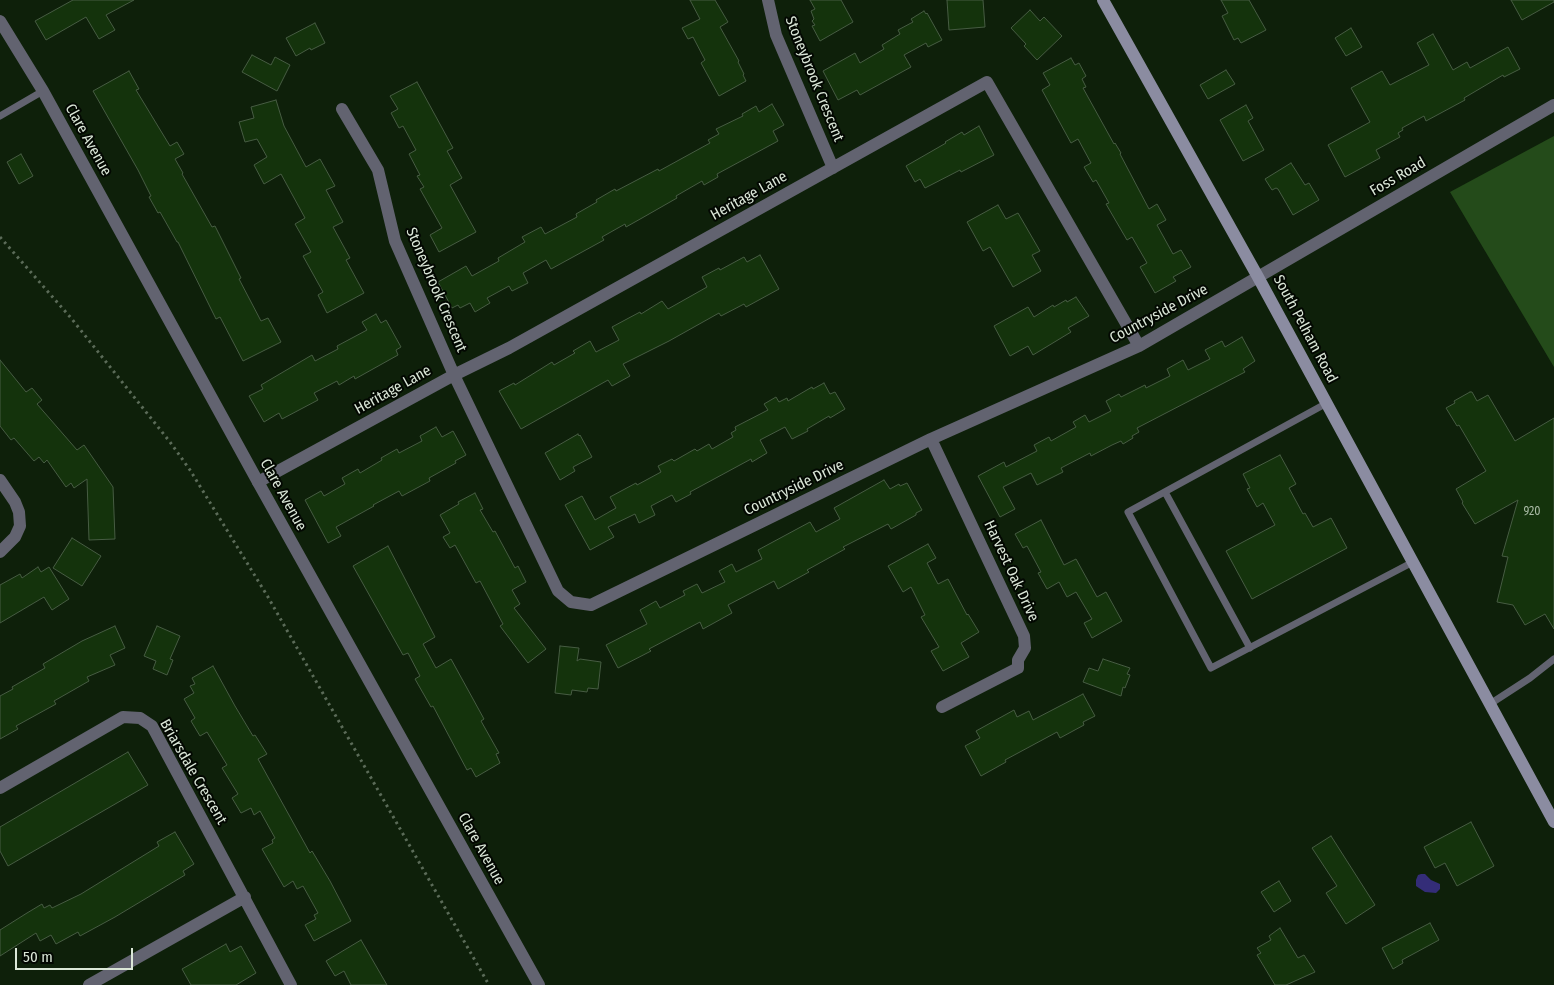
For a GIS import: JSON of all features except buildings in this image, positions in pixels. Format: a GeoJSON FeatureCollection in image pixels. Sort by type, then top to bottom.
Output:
{"type":"FeatureCollection","features":[{"type":"Feature","properties":{"kind":"main road","name":"South Pelham Road"},"geometry":{"type":"LineString","coordinates":[[1103,0],[1327,403],[1554,822]]}},
{"type":"Feature","properties":{"kind":"street","name":"Stoneybrook Crescent"},"geometry":{"type":"LineString","coordinates":[[768,0],[776,35],[833,168]]}},
{"type":"Feature","properties":{"kind":"street","name":"Clare Avenue"},"geometry":{"type":"LineString","coordinates":[[0,21],[43,91],[258,482],[539,985]]}},
{"type":"Feature","properties":{"kind":"street","name":"Heritage Lane"},"geometry":{"type":"LineString","coordinates":[[258,482],[454,375],[509,348],[987,82],[1139,346]]}},
{"type":"Feature","properties":{"kind":"street","name":"Foss Road"},"geometry":{"type":"LineString","coordinates":[[1258,278],[1554,105]]}},
{"type":"Feature","properties":{"kind":"street","name":"Stoneybrook Crescent"},"geometry":{"type":"LineString","coordinates":[[342,108],[378,170],[395,241],[454,375]]}},
{"type":"Feature","properties":{"kind":"street","name":"Countryside Drive"},"geometry":{"type":"LineString","coordinates":[[454,375],[558,591],[571,602],[592,605],[931,439],[1139,346],[1258,278]]}},
{"type":"Feature","properties":{"kind":"street","name":"Harvest Oak Drive"},"geometry":{"type":"LineString","coordinates":[[931,439],[1024,636],[1025,648],[1018,660],[1018,668],[942,707]]}},
{"type":"Feature","properties":{"kind":"street"},"geometry":{"type":"LineString","coordinates":[[0,480],[15,502],[19,512],[20,526],[15,538],[0,552]]}},
{"type":"Feature","properties":{"kind":"street","name":"Briarsdale Crescent"},"geometry":{"type":"LineString","coordinates":[[0,788],[123,716],[140,718],[152,726],[291,985]]}},
{"type":"Feature","properties":{"kind":"street"},"geometry":{"type":"LineString","coordinates":[[89,985],[245,897]]}},
{"type":"Feature","properties":{"kind":"lane"},"geometry":{"type":"LineString","coordinates":[[0,116],[43,91]]}},
{"type":"Feature","properties":{"kind":"lane"},"geometry":{"type":"LineString","coordinates":[[1327,403],[1128,512],[1211,668],[1413,562]]}},
{"type":"Feature","properties":{"kind":"lane"},"geometry":{"type":"LineString","coordinates":[[1165,492],[1250,648]]}},
{"type":"Feature","properties":{"kind":"lane"},"geometry":{"type":"LineString","coordinates":[[1490,704],[1530,678],[1554,659]]}},
{"type":"Feature","properties":{"kind":"path"},"geometry":{"type":"LineString","coordinates":[[0,238],[71,318],[170,442],[190,470],[268,597],[489,985]]}},
{"type":"Feature","properties":{"kind":"green space"},"geometry":{"type":"Polygon","coordinates":[[[1554,136],[1554,367],[1450,192],[1554,136]]]}},
{"type":"Feature","properties":{"kind":"shaded area"},"geometry":{"type":"Polygon","coordinates":[[[1425,874],[1431,880],[1440,884],[1440,889],[1436,893],[1425,892],[1416,886],[1418,875],[1425,874]]]}}]}
